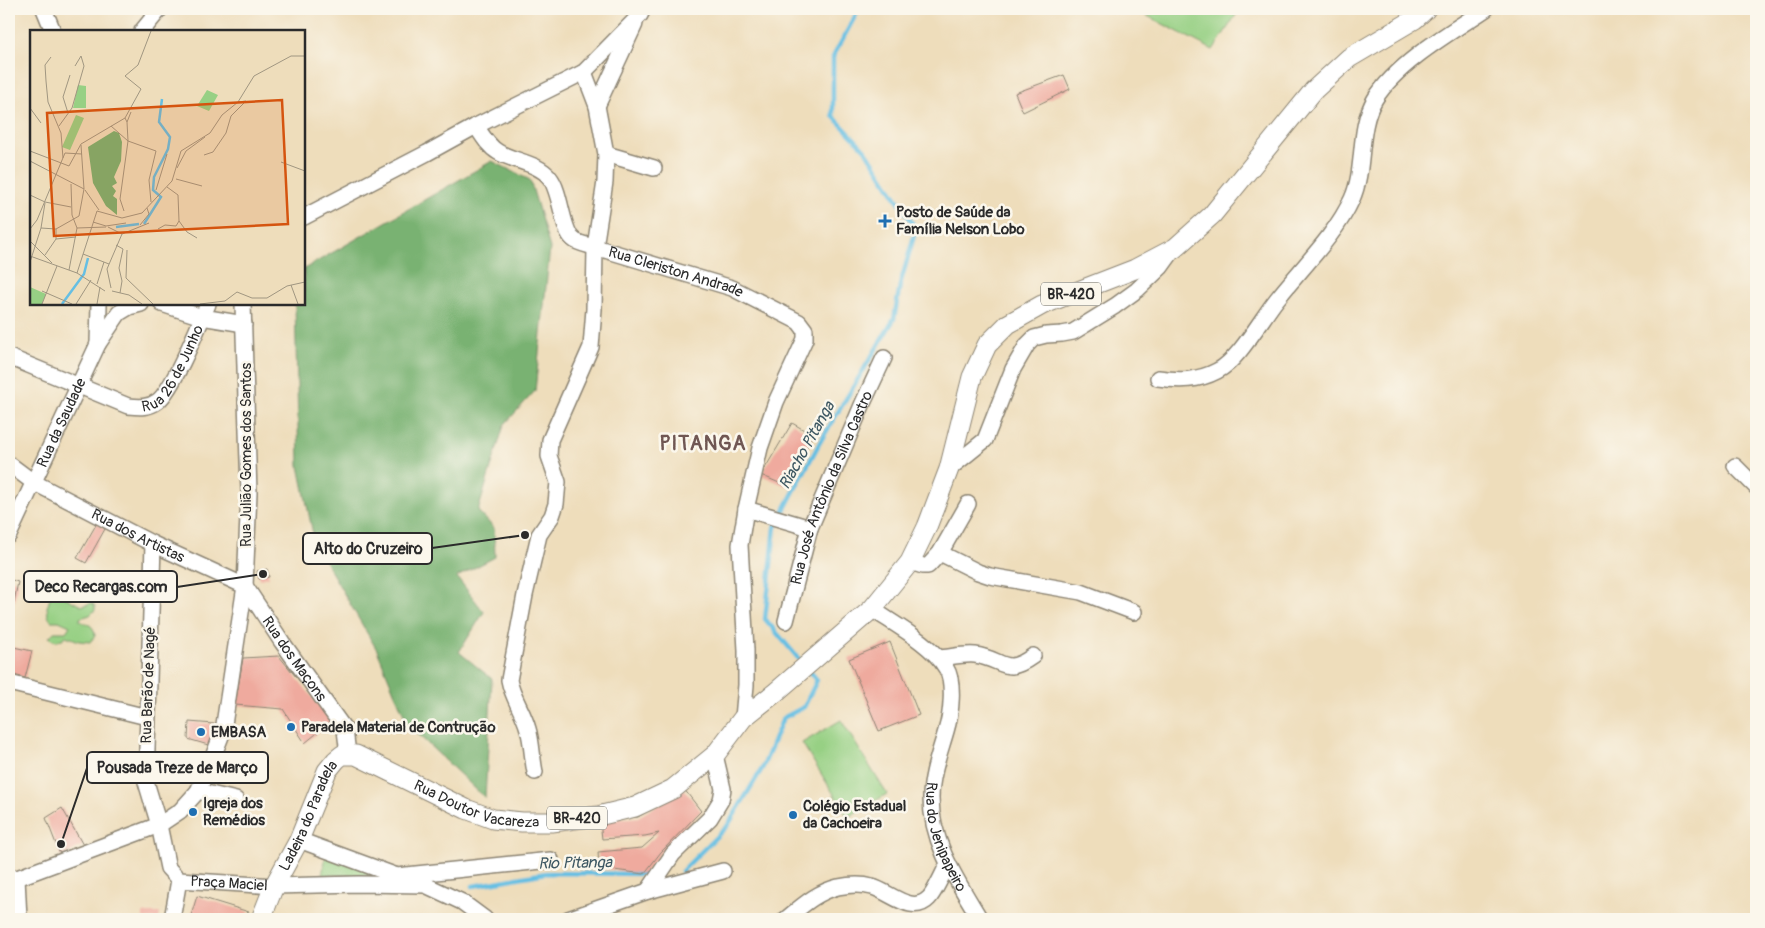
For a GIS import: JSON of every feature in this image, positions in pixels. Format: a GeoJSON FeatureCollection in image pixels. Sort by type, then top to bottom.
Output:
{"type":"FeatureCollection","features":[{"type":"Feature","properties":{"kind":"main road","name":"BR-420"},"geometry":{"type":"LineString","coordinates":[[872,609],[910,562],[927,527],[949,468],[972,378],[987,345],[1008,324],[1042,305],[1135,269],[1175,248],[1212,215],[1314,90],[1349,58],[1415,19],[1426,9]]}},
{"type":"Feature","properties":{"kind":"main road","name":"Rua Doutor Vacareza"},"geometry":{"type":"LineString","coordinates":[[348,754],[356,754],[466,809],[493,819],[522,822],[552,822],[598,816],[635,807],[673,790],[715,755],[743,718],[872,609]]}},
{"type":"Feature","properties":{"kind":"main road","name":"Ladeira do Paradela"},"geometry":{"type":"LineString","coordinates":[[274,886],[299,840],[327,771],[342,755],[348,754]]}},
{"type":"Feature","properties":{"kind":"main road","name":"Praça Maciel"},"geometry":{"type":"LineString","coordinates":[[261,919],[274,886]]}},
{"type":"Feature","properties":{"kind":"street"},"geometry":{"type":"LineString","coordinates":[[44,9],[53,30]]}},
{"type":"Feature","properties":{"kind":"street"},"geometry":{"type":"LineString","coordinates":[[143,30],[160,9]]}},
{"type":"Feature","properties":{"kind":"street"},"geometry":{"type":"LineString","coordinates":[[1158,378],[1179,381],[1201,378],[1219,370],[1233,359],[1276,300],[1337,225],[1352,197],[1358,174],[1365,125],[1374,100],[1389,81],[1423,50],[1486,9]]}},
{"type":"Feature","properties":{"kind":"street"},"geometry":{"type":"LineString","coordinates":[[305,216],[476,126],[584,72],[642,12]]}},
{"type":"Feature","properties":{"kind":"street"},"geometry":{"type":"LineString","coordinates":[[597,106],[642,12]]}},
{"type":"Feature","properties":{"kind":"street"},"geometry":{"type":"LineString","coordinates":[[476,126],[489,145],[497,152],[538,169],[550,177],[559,196],[570,236],[576,241],[595,247],[605,182],[606,154],[597,106],[584,72]]}},
{"type":"Feature","properties":{"kind":"street"},"geometry":{"type":"LineString","coordinates":[[606,154],[654,168]]}},
{"type":"Feature","properties":{"kind":"street","name":"Rua Cleriston Andrade"},"geometry":{"type":"LineString","coordinates":[[534,772],[528,729],[511,692],[510,680],[525,595],[539,534],[552,516],[556,504],[558,482],[549,456],[550,440],[591,347],[595,247],[732,288],[799,322],[805,330],[805,339],[776,402],[760,448],[740,545],[746,650],[746,685],[743,718]]}},
{"type":"Feature","properties":{"kind":"street"},"geometry":{"type":"LineString","coordinates":[[949,468],[985,440],[1012,369],[1027,345],[1034,338],[1072,332],[1116,306],[1137,290],[1161,266],[1175,248]]}},
{"type":"Feature","properties":{"kind":"street"},"geometry":{"type":"LineString","coordinates":[[98,305],[98,344]]}},
{"type":"Feature","properties":{"kind":"street","name":"Rua da Saudade"},"geometry":{"type":"LineString","coordinates":[[9,535],[77,385],[98,344],[119,313],[129,306],[135,305]]}},
{"type":"Feature","properties":{"kind":"street"},"geometry":{"type":"LineString","coordinates":[[169,305],[205,310],[244,324]]}},
{"type":"Feature","properties":{"kind":"street","name":"Rua Julião Gomes dos Santos"},"geometry":{"type":"LineString","coordinates":[[13,877],[159,824],[180,811],[198,791],[212,762],[222,731],[245,586],[249,494],[243,305]]}},
{"type":"Feature","properties":{"kind":"street","name":"Rua 26 de Junho"},"geometry":{"type":"LineString","coordinates":[[9,357],[128,406],[145,407],[157,401],[168,390],[205,310]]}},
{"type":"Feature","properties":{"kind":"street","name":"Rua José Antônio da Silva Castro"},"geometry":{"type":"LineString","coordinates":[[786,621],[810,528],[862,403],[884,358]]}},
{"type":"Feature","properties":{"kind":"street","name":"Rua dos Artistas"},"geometry":{"type":"LineString","coordinates":[[9,464],[33,482],[153,544],[245,586]]}},
{"type":"Feature","properties":{"kind":"street"},"geometry":{"type":"LineString","coordinates":[[1735,466],[1756,487]]}},
{"type":"Feature","properties":{"kind":"street"},"geometry":{"type":"LineString","coordinates":[[910,562],[928,566],[940,553],[968,504]]}},
{"type":"Feature","properties":{"kind":"street"},"geometry":{"type":"LineString","coordinates":[[746,509],[810,528]]}},
{"type":"Feature","properties":{"kind":"street","name":"Rua Barão de Nagé"},"geometry":{"type":"LineString","coordinates":[[153,544],[146,782],[159,824]]}},
{"type":"Feature","properties":{"kind":"street"},"geometry":{"type":"LineString","coordinates":[[940,553],[990,576],[1081,592],[1134,612]]}},
{"type":"Feature","properties":{"kind":"street","name":"Rua dos Maçons"},"geometry":{"type":"LineString","coordinates":[[245,586],[282,642],[345,730],[348,754]]}},
{"type":"Feature","properties":{"kind":"street","name":"Rua do Jenipapeiro"},"geometry":{"type":"LineString","coordinates":[[872,609],[919,641],[940,658],[948,669],[951,686],[950,718],[936,766],[931,797],[935,830],[948,864],[980,919]]}},
{"type":"Feature","properties":{"kind":"street"},"geometry":{"type":"LineString","coordinates":[[940,658],[976,655],[1007,666],[1015,666],[1021,665],[1033,656]]}},
{"type":"Feature","properties":{"kind":"street"},"geometry":{"type":"LineString","coordinates":[[9,684],[147,717]]}},
{"type":"Feature","properties":{"kind":"street"},"geometry":{"type":"LineString","coordinates":[[648,891],[674,854],[710,818],[721,800],[723,789],[715,755]]}},
{"type":"Feature","properties":{"kind":"street"},"geometry":{"type":"LineString","coordinates":[[198,791],[236,800]]}},
{"type":"Feature","properties":{"kind":"street","name":"Praça Maciel"},"geometry":{"type":"LineString","coordinates":[[159,824],[168,868],[179,880],[274,886]]}},
{"type":"Feature","properties":{"kind":"street"},"geometry":{"type":"LineString","coordinates":[[299,840],[427,885],[462,902],[485,919]]}},
{"type":"Feature","properties":{"kind":"street"},"geometry":{"type":"LineString","coordinates":[[397,876],[551,860]]}},
{"type":"Feature","properties":{"kind":"street"},"geometry":{"type":"LineString","coordinates":[[786,919],[820,893],[838,887],[857,885],[873,887],[909,904],[920,903],[929,898],[948,864]]}},
{"type":"Feature","properties":{"kind":"street"},"geometry":{"type":"LineString","coordinates":[[568,919],[648,891],[723,871]]}},
{"type":"Feature","properties":{"kind":"street"},"geometry":{"type":"LineString","coordinates":[[13,877],[19,919]]}},
{"type":"Feature","properties":{"kind":"street","name":"Praça Maciel"},"geometry":{"type":"LineString","coordinates":[[172,919],[179,880]]}},
{"type":"Feature","properties":{"kind":"street"},"geometry":{"type":"LineString","coordinates":[[274,886],[427,885]]}},
{"type":"Feature","properties":{"kind":"green space"},"geometry":{"type":"Polygon","coordinates":[[[1134,9],[1240,9],[1213,50],[1134,9]]]}},
{"type":"Feature","properties":{"kind":"green space"},"geometry":{"type":"Polygon","coordinates":[[[492,161],[530,180],[550,248],[535,391],[504,425],[478,511],[494,528],[495,557],[457,577],[484,612],[459,652],[492,679],[485,798],[408,725],[377,650],[315,544],[299,466],[295,305],[305,305],[305,268],[492,161]]]}},
{"type":"Feature","properties":{"kind":"green space"},"geometry":{"type":"Polygon","coordinates":[[[54,594],[59,594],[81,606],[92,603],[95,606],[95,610],[90,615],[80,618],[80,621],[93,629],[95,636],[90,642],[79,641],[66,636],[56,641],[49,637],[54,632],[66,632],[70,626],[59,621],[51,621],[48,616],[47,606],[54,594]]]}},
{"type":"Feature","properties":{"kind":"green space"},"geometry":{"type":"Polygon","coordinates":[[[841,720],[887,794],[848,817],[802,743],[841,720]]]}},
{"type":"Feature","properties":{"kind":"green space"},"geometry":{"type":"Polygon","coordinates":[[[326,856],[397,876],[322,875],[326,856]]]}},
{"type":"Feature","properties":{"kind":"building"},"geometry":{"type":"Polygon","coordinates":[[[1064,75],[1070,89],[1023,112],[1015,93],[1064,75]]]}},
{"type":"Feature","properties":{"kind":"building"},"geometry":{"type":"Polygon","coordinates":[[[792,423],[813,435],[786,486],[761,475],[792,423]]]}},
{"type":"Feature","properties":{"kind":"building"},"geometry":{"type":"Polygon","coordinates":[[[97,523],[105,529],[86,563],[77,558],[97,523]]]}},
{"type":"Feature","properties":{"kind":"building"},"geometry":{"type":"Polygon","coordinates":[[[267,569],[269,577],[259,579],[257,571],[267,569]]]}},
{"type":"Feature","properties":{"kind":"building"},"geometry":{"type":"Polygon","coordinates":[[[9,579],[18,582],[14,602],[9,600],[9,579]]]}},
{"type":"Feature","properties":{"kind":"building"},"geometry":{"type":"Polygon","coordinates":[[[890,642],[919,715],[879,731],[849,659],[890,642]]]}},
{"type":"Feature","properties":{"kind":"building"},"geometry":{"type":"Polygon","coordinates":[[[9,646],[32,651],[25,678],[9,674],[9,646]]]}},
{"type":"Feature","properties":{"kind":"building"},"geometry":{"type":"Polygon","coordinates":[[[279,656],[332,721],[305,743],[283,709],[235,705],[243,658],[279,656]]]}},
{"type":"Feature","properties":{"kind":"building","name":"EMBASA"},"geometry":{"type":"Polygon","coordinates":[[[189,722],[214,724],[215,747],[188,739],[189,722]]]}},
{"type":"Feature","properties":{"kind":"building"},"geometry":{"type":"Polygon","coordinates":[[[684,789],[701,811],[661,852],[644,874],[599,868],[598,852],[642,848],[659,833],[645,836],[602,839],[600,821],[638,817],[684,789]]]}},
{"type":"Feature","properties":{"kind":"building"},"geometry":{"type":"Polygon","coordinates":[[[62,808],[83,845],[61,857],[46,818],[62,808]]]}},
{"type":"Feature","properties":{"kind":"building"},"geometry":{"type":"Polygon","coordinates":[[[197,896],[249,912],[247,919],[190,919],[197,896]]]}},
{"type":"Feature","properties":{"kind":"building"},"geometry":{"type":"Polygon","coordinates":[[[143,913],[160,913],[159,919],[143,919],[143,913]]]}},
{"type":"Feature","properties":{"kind":"waterway","name":"Riacho Pitanga"},"geometry":{"type":"LineString","coordinates":[[803,664],[765,619],[775,527],[820,442],[894,319],[900,285],[916,229],[866,151],[833,116],[833,57],[859,9]]}},
{"type":"Feature","properties":{"kind":"waterway","name":"Riacho Pitanga"},"geometry":{"type":"LineString","coordinates":[[682,871],[728,825],[763,767],[783,718],[804,707],[817,680],[808,669]]}},
{"type":"Feature","properties":{"kind":"waterway","name":"Rio Pitanga"},"geometry":{"type":"LineString","coordinates":[[473,886],[546,873],[648,874]]}},
{"type":"Feature","properties":{"kind":"place","name":"Posto de Saúde da Família Nelson Lobo"},"geometry":{"type":"Point","coordinates":[885,221]}},
{"type":"Feature","properties":{"kind":"place","name":"Alto do Cruzeiro"},"geometry":{"type":"Point","coordinates":[525,535]}},
{"type":"Feature","properties":{"kind":"place","name":"Deco Recargas.com"},"geometry":{"type":"Point","coordinates":[263,574]}},
{"type":"Feature","properties":{"kind":"place","name":"Paradela Material de Contrução"},"geometry":{"type":"Point","coordinates":[291,727]}},
{"type":"Feature","properties":{"kind":"place","name":"EMBASA"},"geometry":{"type":"Point","coordinates":[201,732]}},
{"type":"Feature","properties":{"kind":"place","name":"Igreja dos Remédios"},"geometry":{"type":"Point","coordinates":[193,812]}},
{"type":"Feature","properties":{"kind":"place","name":"Colégio Estadual da Cachoeira"},"geometry":{"type":"Point","coordinates":[793,815]}},
{"type":"Feature","properties":{"kind":"place","name":"Pousada Treze de Março"},"geometry":{"type":"Point","coordinates":[61,844]}},
{"type":"Feature","properties":{"kind":"district","name":"PITANGA"},"geometry":{"type":"Point","coordinates":[703,443]}}]}
